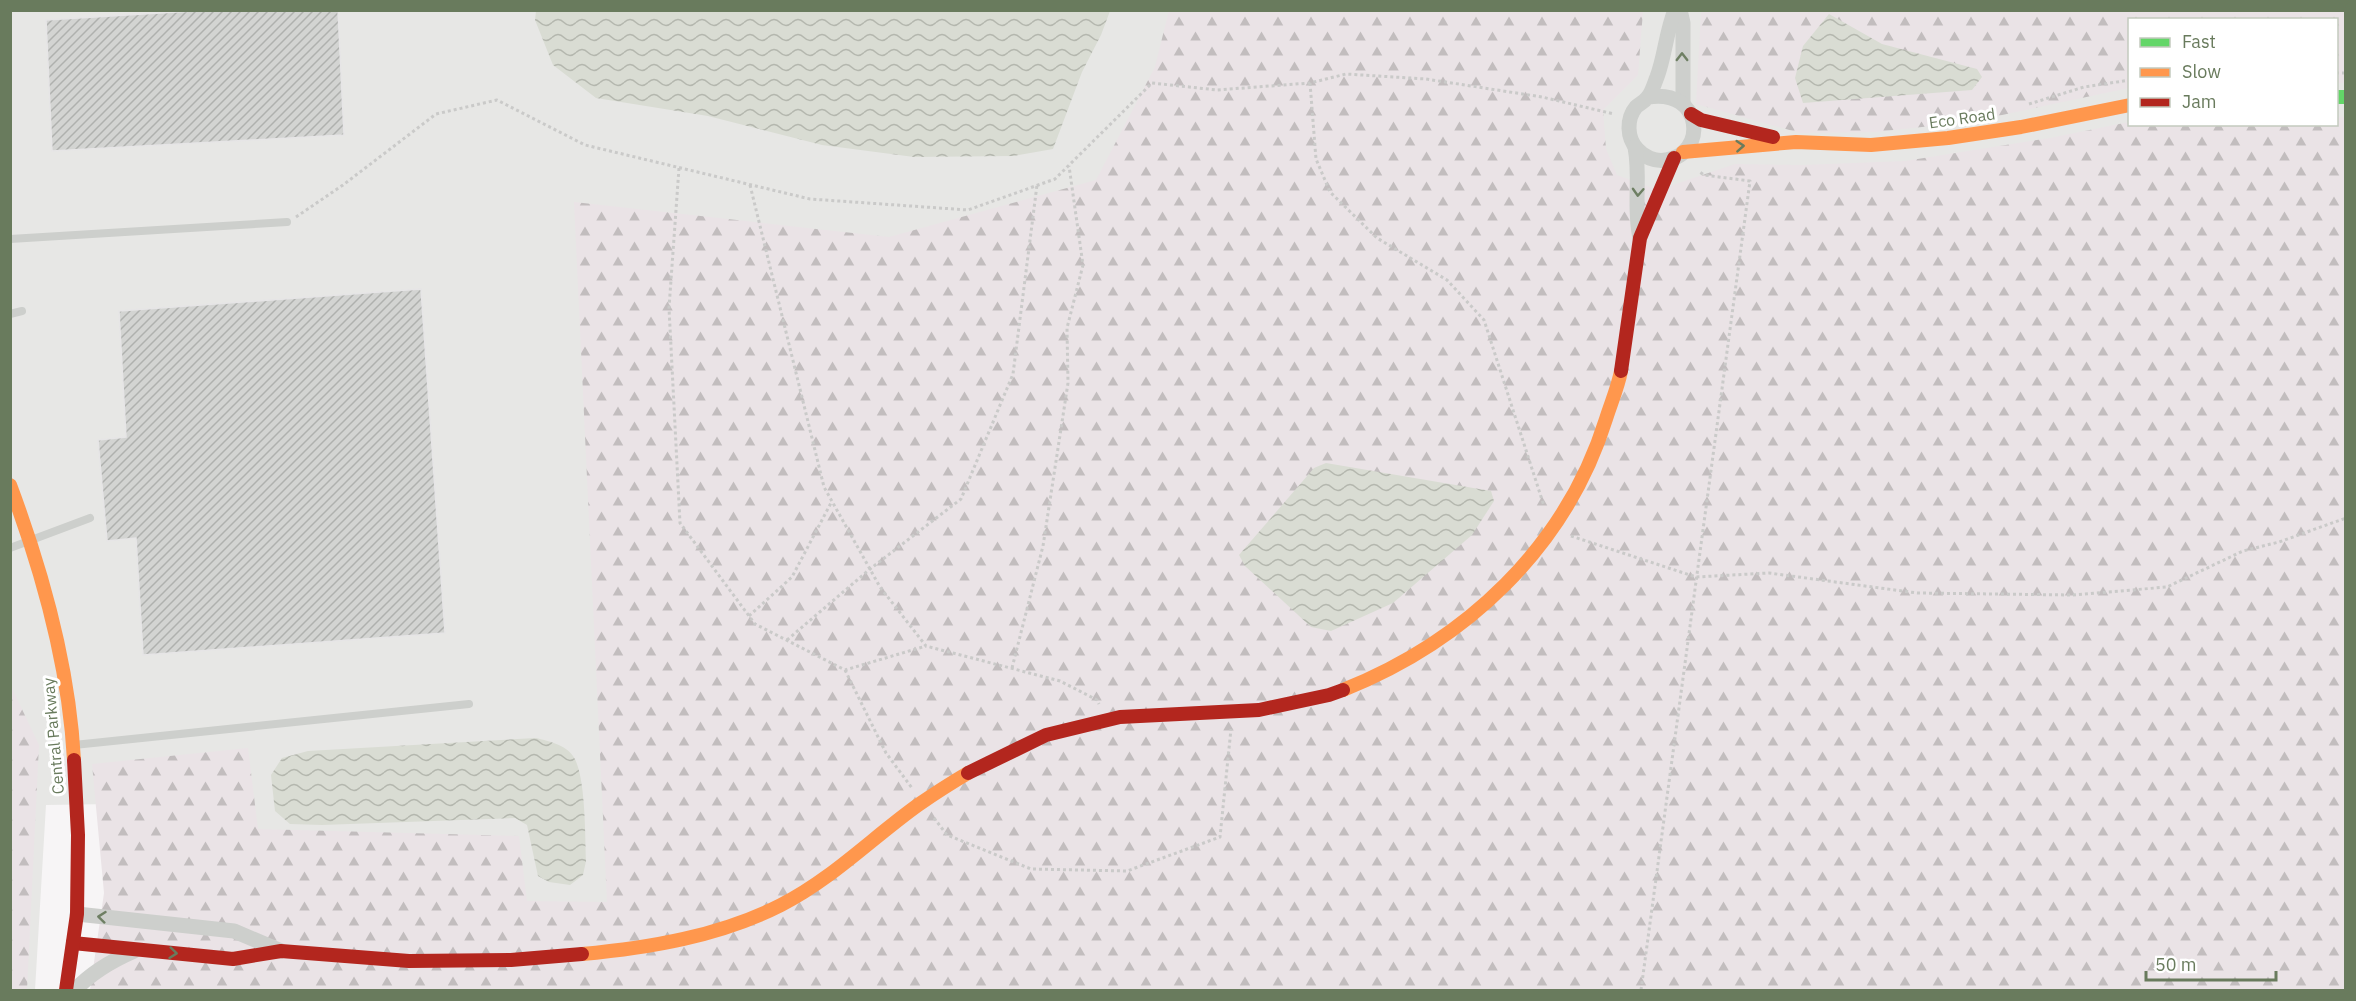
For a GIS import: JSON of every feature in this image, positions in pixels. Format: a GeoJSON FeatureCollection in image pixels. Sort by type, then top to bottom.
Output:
{"type":"FeatureCollection","features":[{"type":"Feature","properties":{"kind":"street"},"geometry":{"type":"LineString","coordinates":[[73,943],[233,959],[281,951],[409,960],[511,960],[627,950],[709,933],[781,905],[836,870],[922,802],[987,761],[1046,735],[1120,717],[1259,710],[1329,695],[1382,674],[1440,640],[1502,588],[1552,530],[1595,454],[1620,375],[1640,238],[1636,220],[1639,168],[1629,125],[1636,107],[1648,97],[1660,66],[1675,10]]}},
{"type":"Feature","properties":{"kind":"street"},"geometry":{"type":"LineString","coordinates":[[1640,238],[1650,221],[1666,172],[1690,144],[1694,133],[1687,108],[1683,23],[1680,10]]}},
{"type":"Feature","properties":{"kind":"street"},"geometry":{"type":"LineString","coordinates":[[1648,97],[1662,95],[1673,97],[1687,108]]}},
{"type":"Feature","properties":{"kind":"street","name":"Eco Road"},"geometry":{"type":"LineString","coordinates":[[1678,156],[1741,146],[1797,142],[1871,145],[1948,138],[2128,105]]}},
{"type":"Feature","properties":{"kind":"street","name":"Eco Road"},"geometry":{"type":"LineString","coordinates":[[1687,108],[1701,120],[1797,142]]}},
{"type":"Feature","properties":{"kind":"street"},"geometry":{"type":"LineString","coordinates":[[1635,147],[1642,155],[1655,160],[1666,160],[1678,156]]}},
{"type":"Feature","properties":{"kind":"street","name":"Central Parkway"},"geometry":{"type":"LineString","coordinates":[[10,485],[31,541],[64,671],[78,835],[77,914],[66,990]]}},
{"type":"Feature","properties":{"kind":"street"},"geometry":{"type":"LineString","coordinates":[[77,914],[234,931],[281,951]]}},
{"type":"Feature","properties":{"kind":"street"},"geometry":{"type":"LineString","coordinates":[[75,990],[89,976],[114,960],[138,950]]}},
{"type":"Feature","properties":{"kind":"lane"},"geometry":{"type":"LineString","coordinates":[[10,239],[287,222]]}},
{"type":"Feature","properties":{"kind":"lane"},"geometry":{"type":"LineString","coordinates":[[10,314],[22,311]]}},
{"type":"Feature","properties":{"kind":"lane"},"geometry":{"type":"LineString","coordinates":[[10,549],[90,518]]}},
{"type":"Feature","properties":{"kind":"lane"},"geometry":{"type":"LineString","coordinates":[[72,745],[469,704]]}},
{"type":"Feature","properties":{"kind":"path"},"geometry":{"type":"LineString","coordinates":[[287,222],[343,185],[436,114],[497,100],[585,145],[750,185],[810,199],[968,210],[1055,178],[1152,83],[1217,90],[1310,83],[1346,74],[1426,79],[1542,97],[1631,117]]}},
{"type":"Feature","properties":{"kind":"path"},"geometry":{"type":"LineString","coordinates":[[2029,104],[2084,87],[2128,80]]}},
{"type":"Feature","properties":{"kind":"path"},"geometry":{"type":"LineString","coordinates":[[1310,83],[1316,159],[1330,192],[1377,238],[1447,280],[1484,320],[1552,530],[1696,577],[1768,573],[1917,594],[2072,595],[2167,587],[2243,550],[2279,542],[2346,518]]}},
{"type":"Feature","properties":{"kind":"path"},"geometry":{"type":"LineString","coordinates":[[1641,990],[1750,181],[1704,175],[1678,156]]}},
{"type":"Feature","properties":{"kind":"path"},"geometry":{"type":"LineString","coordinates":[[1012,668],[1043,546],[1068,383],[1067,328],[1083,265],[1068,165]]}},
{"type":"Feature","properties":{"kind":"path"},"geometry":{"type":"LineString","coordinates":[[679,167],[669,308],[680,523],[755,624],[845,670],[886,753],[947,835],[1030,869],[1127,871],[1220,837],[1233,711]]}},
{"type":"Feature","properties":{"kind":"path"},"geometry":{"type":"LineString","coordinates":[[750,185],[824,487],[880,587],[926,646]]}},
{"type":"Feature","properties":{"kind":"path"},"geometry":{"type":"LineString","coordinates":[[786,640],[870,569],[961,499],[1013,374],[1038,185]]}},
{"type":"Feature","properties":{"kind":"path"},"geometry":{"type":"LineString","coordinates":[[749,616],[792,577],[832,501]]}},
{"type":"Feature","properties":{"kind":"path"},"geometry":{"type":"LineString","coordinates":[[845,670],[926,646],[1060,681],[1097,700],[1105,721]]}},
{"type":"Feature","properties":{"kind":"shaded area"},"geometry":{"type":"Polygon","coordinates":[[[10,11],[2345,11],[2345,990],[107,990],[112,804],[46,805],[35,990],[11,990],[10,11]]]}},
{"type":"Feature","properties":{"kind":"green space"},"geometry":{"type":"Polygon","coordinates":[[[1169,10],[1643,11],[1638,75],[1603,110],[1606,149],[1617,175],[1658,190],[1735,164],[1803,165],[1905,161],[2050,138],[2128,122],[2128,126],[2338,126],[2338,117],[2345,117],[2345,990],[90,990],[104,893],[92,764],[248,748],[258,829],[519,836],[527,901],[607,902],[574,202],[889,237],[1096,180],[1155,67],[1169,10]]]}},
{"type":"Feature","properties":{"kind":"green space"},"geometry":{"type":"Polygon","coordinates":[[[1701,11],[2345,11],[2345,83],[2338,83],[2338,18],[2128,18],[2128,88],[1969,122],[1875,132],[1800,133],[1696,104],[1701,11]]]}},
{"type":"Feature","properties":{"kind":"green space"},"geometry":{"type":"Polygon","coordinates":[[[11,686],[39,745],[27,990],[11,990],[11,686]]]}},
{"type":"Feature","properties":{"kind":"water"},"geometry":{"type":"Polygon","coordinates":[[[536,10],[1110,11],[1101,35],[1082,72],[1053,149],[1013,156],[914,157],[822,145],[708,116],[596,98],[553,65],[535,20],[536,10]]]}},
{"type":"Feature","properties":{"kind":"water"},"geometry":{"type":"Polygon","coordinates":[[[1829,14],[1882,44],[1977,69],[1982,77],[1972,90],[1803,103],[1795,78],[1803,46],[1829,14]]]}},
{"type":"Feature","properties":{"kind":"water"},"geometry":{"type":"Polygon","coordinates":[[[1326,463],[1491,491],[1494,501],[1472,535],[1393,603],[1331,631],[1311,627],[1245,566],[1239,555],[1314,468],[1326,463]]]}},
{"type":"Feature","properties":{"kind":"water"},"geometry":{"type":"Polygon","coordinates":[[[536,738],[556,744],[570,752],[580,777],[584,806],[586,861],[583,875],[570,885],[549,882],[538,876],[527,825],[515,818],[322,825],[290,824],[275,811],[271,775],[282,758],[308,751],[536,738]]]}},
{"type":"Feature","properties":{"kind":"building"},"geometry":{"type":"Polygon","coordinates":[[[209,10],[338,10],[344,135],[52,151],[46,20],[209,10]]]}},
{"type":"Feature","properties":{"kind":"building"},"geometry":{"type":"Polygon","coordinates":[[[421,289],[445,633],[143,655],[136,538],[107,541],[98,440],[126,437],[119,311],[421,289]]]}},
{"type":"Feature","properties":{"kind":"traffic: fast"},"geometry":{"type":"LineString","coordinates":[[2338,97],[2346,97]]}},
{"type":"Feature","properties":{"kind":"traffic: slow"},"geometry":{"type":"LineString","coordinates":[[1683,152],[1796,142],[1871,145],[1948,138],[2021,127],[2128,105]]}},
{"type":"Feature","properties":{"kind":"traffic: slow"},"geometry":{"type":"LineString","coordinates":[[1343,690],[1388,670],[1430,645],[1470,616],[1506,584],[1538,548],[1565,508],[1588,465],[1621,371]]}},
{"type":"Feature","properties":{"kind":"traffic: slow"},"geometry":{"type":"LineString","coordinates":[[10,485],[33,552],[52,620],[67,690],[74,760]]}},
{"type":"Feature","properties":{"kind":"traffic: slow"},"geometry":{"type":"LineString","coordinates":[[582,954],[684,939],[758,916],[800,895],[835,871],[918,805],[968,773]]}},
{"type":"Feature","properties":{"kind":"traffic: jam"},"geometry":{"type":"LineString","coordinates":[[1691,114],[1701,120],[1773,137]]}},
{"type":"Feature","properties":{"kind":"traffic: jam"},"geometry":{"type":"LineString","coordinates":[[1621,371],[1640,238],[1674,158]]}},
{"type":"Feature","properties":{"kind":"traffic: jam"},"geometry":{"type":"LineString","coordinates":[[968,773],[1046,735],[1120,717],[1259,710],[1343,690]]}},
{"type":"Feature","properties":{"kind":"traffic: jam"},"geometry":{"type":"LineString","coordinates":[[66,990],[77,914],[78,835],[74,760]]}},
{"type":"Feature","properties":{"kind":"traffic: jam"},"geometry":{"type":"LineString","coordinates":[[73,943],[233,959],[281,951],[409,961],[511,960],[582,954]]}}]}
